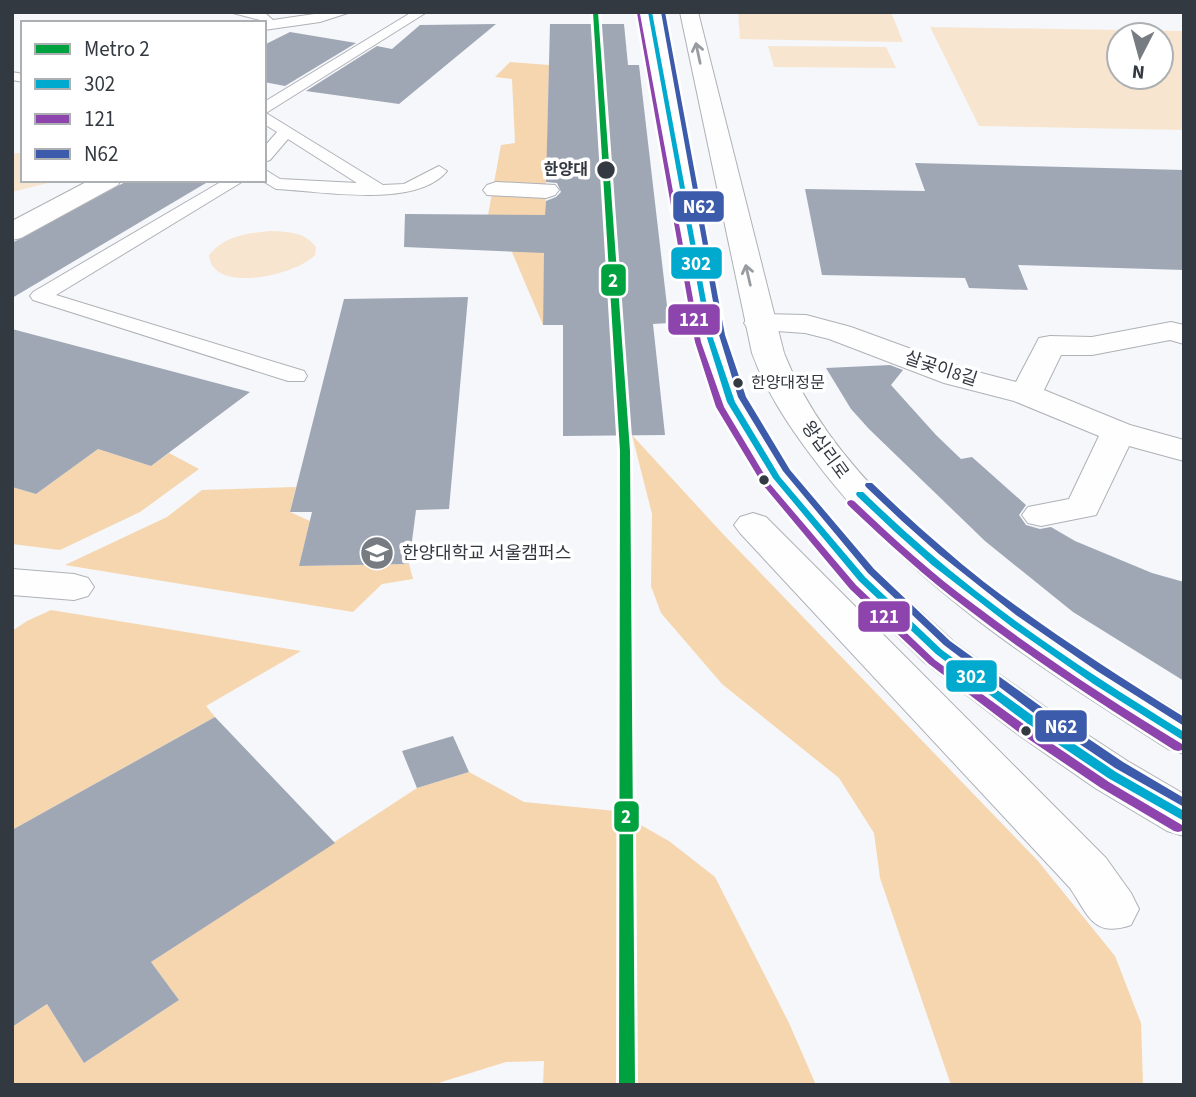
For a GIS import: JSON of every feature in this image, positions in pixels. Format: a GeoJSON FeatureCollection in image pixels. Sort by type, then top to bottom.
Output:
{"type":"FeatureCollection","features":[{"type":"Feature","properties":{"kind":"main road"},"geometry":{"type":"LineString","coordinates":[[650,12],[710,338],[731,402],[777,478],[862,579],[939,652],[1032,721],[1112,775],[1184,817]]}},
{"type":"Feature","properties":{"kind":"main road","name":"왕십리로"},"geometry":{"type":"LineString","coordinates":[[689,12],[760,323],[777,379],[837,470],[900,535],[936,566],[1043,647],[1184,737]]}},
{"type":"Feature","properties":{"kind":"main road"},"geometry":{"type":"LineString","coordinates":[[12,232],[105,182]]}},
{"type":"Feature","properties":{"kind":"main road"},"geometry":{"type":"LineString","coordinates":[[496,190],[546,190]]}},
{"type":"Feature","properties":{"kind":"main road"},"geometry":{"type":"LineString","coordinates":[[12,205],[79,196]]}},
{"type":"Feature","properties":{"kind":"main road","name":"살곶이8길"},"geometry":{"type":"LineString","coordinates":[[760,323],[806,324],[840,333],[955,376],[1026,394],[1118,432],[1184,451]]}},
{"type":"Feature","properties":{"kind":"main road"},"geometry":{"type":"LineString","coordinates":[[1026,394],[1051,345],[1092,346],[1171,331],[1184,335]]}},
{"type":"Feature","properties":{"kind":"main road"},"geometry":{"type":"LineString","coordinates":[[1041,515],[1083,507],[1118,432]]}},
{"type":"Feature","properties":{"kind":"main road"},"geometry":{"type":"LineString","coordinates":[[753,525],[1088,873],[1113,909]]}},
{"type":"Feature","properties":{"kind":"main road"},"geometry":{"type":"LineString","coordinates":[[12,582],[74,587]]}},
{"type":"Feature","properties":{"kind":"lane"},"geometry":{"type":"LineString","coordinates":[[236,12],[265,17],[267,25],[345,12]]}},
{"type":"Feature","properties":{"kind":"lane"},"geometry":{"type":"LineString","coordinates":[[266,108],[421,12]]}},
{"type":"Feature","properties":{"kind":"lane"},"geometry":{"type":"LineString","coordinates":[[266,118],[378,189]]}},
{"type":"Feature","properties":{"kind":"lane"},"geometry":{"type":"LineString","coordinates":[[266,155],[286,131]]}},
{"type":"Feature","properties":{"kind":"lane"},"geometry":{"type":"LineString","coordinates":[[266,176],[276,184],[393,192],[422,183],[439,171]]}},
{"type":"Feature","properties":{"kind":"lane"},"geometry":{"type":"LineString","coordinates":[[234,182],[40,296],[296,376]]}},
{"type":"Feature","properties":{"kind":"shaded area"},"geometry":{"type":"Polygon","coordinates":[[[738,12],[891,12],[903,42],[740,39],[738,12]]]}},
{"type":"Feature","properties":{"kind":"shaded area"},"geometry":{"type":"Polygon","coordinates":[[[930,27],[1105,30],[1105,91],[1175,91],[1175,31],[1184,31],[1184,130],[979,126],[930,27]]]}},
{"type":"Feature","properties":{"kind":"shaded area"},"geometry":{"type":"Polygon","coordinates":[[[768,46],[886,47],[896,68],[774,67],[768,46]]]}},
{"type":"Feature","properties":{"kind":"shaded area"},"geometry":{"type":"Polygon","coordinates":[[[510,62],[549,65],[543,325],[512,252],[517,215],[488,215],[501,145],[515,143],[512,79],[495,77],[510,62]]]}},
{"type":"Feature","properties":{"kind":"shaded area"},"geometry":{"type":"Polygon","coordinates":[[[21,152],[21,182],[52,182],[12,192],[12,154],[21,152]]]}},
{"type":"Feature","properties":{"kind":"shaded area"},"geometry":{"type":"Polygon","coordinates":[[[271,231],[307,238],[316,247],[315,255],[291,269],[256,278],[224,275],[214,267],[209,255],[222,244],[245,234],[271,231]]]}},
{"type":"Feature","properties":{"kind":"shaded area"},"geometry":{"type":"Polygon","coordinates":[[[632,435],[722,533],[1038,861],[1115,956],[1141,1023],[1143,1085],[951,1085],[880,878],[874,833],[839,778],[722,684],[661,613],[651,586],[652,514],[632,435]]]}},
{"type":"Feature","properties":{"kind":"shaded area"},"geometry":{"type":"Polygon","coordinates":[[[98,449],[151,466],[169,453],[199,469],[140,512],[60,550],[12,544],[12,487],[36,494],[98,449]]]}},
{"type":"Feature","properties":{"kind":"shaded area"},"geometry":{"type":"Polygon","coordinates":[[[296,487],[290,512],[310,521],[299,566],[409,564],[413,579],[382,584],[353,612],[65,565],[167,517],[202,490],[296,487]]]}},
{"type":"Feature","properties":{"kind":"shaded area"},"geometry":{"type":"Polygon","coordinates":[[[51,610],[301,651],[206,706],[215,717],[12,830],[12,631],[51,610]]]}},
{"type":"Feature","properties":{"kind":"shaded area"},"geometry":{"type":"Polygon","coordinates":[[[469,772],[524,802],[616,811],[669,841],[715,877],[789,1023],[816,1085],[543,1085],[544,1061],[506,1062],[432,1085],[12,1085],[12,1027],[47,1004],[84,1063],[179,1000],[151,962],[417,788],[469,772]]]}},
{"type":"Feature","properties":{"kind":"building"},"geometry":{"type":"Polygon","coordinates":[[[496,24],[399,104],[306,91],[377,46],[392,49],[420,25],[496,24]]]}},
{"type":"Feature","properties":{"kind":"building"},"geometry":{"type":"Polygon","coordinates":[[[550,24],[624,24],[628,65],[639,65],[669,323],[653,324],[665,435],[563,436],[563,325],[543,325],[544,253],[404,247],[405,214],[545,215],[546,201],[561,192],[557,183],[546,182],[550,24]]]}},
{"type":"Feature","properties":{"kind":"building"},"geometry":{"type":"Polygon","coordinates":[[[290,32],[356,43],[285,86],[266,82],[266,44],[290,32]]]}},
{"type":"Feature","properties":{"kind":"building"},"geometry":{"type":"Polygon","coordinates":[[[915,163],[1184,170],[1184,270],[1018,265],[1028,290],[969,288],[965,278],[822,275],[805,189],[925,191],[915,163]]]}},
{"type":"Feature","properties":{"kind":"building"},"geometry":{"type":"Polygon","coordinates":[[[125,182],[208,182],[12,298],[12,243],[125,182]]]}},
{"type":"Feature","properties":{"kind":"building"},"geometry":{"type":"Polygon","coordinates":[[[468,297],[449,509],[416,510],[409,564],[299,566],[312,512],[290,512],[344,299],[468,297]]]}},
{"type":"Feature","properties":{"kind":"building"},"geometry":{"type":"Polygon","coordinates":[[[12,329],[250,392],[151,466],[98,449],[36,494],[12,487],[12,329]]]}},
{"type":"Feature","properties":{"kind":"building"},"geometry":{"type":"Polygon","coordinates":[[[890,365],[903,370],[891,385],[936,435],[961,459],[972,457],[1026,505],[1019,515],[1026,525],[1040,529],[1051,527],[1075,541],[1152,573],[1184,582],[1184,681],[1073,612],[985,541],[869,429],[851,409],[826,368],[890,365]]]}},
{"type":"Feature","properties":{"kind":"building"},"geometry":{"type":"Polygon","coordinates":[[[215,717],[335,843],[151,962],[179,1000],[84,1063],[47,1004],[12,1027],[12,830],[215,717]]]}},
{"type":"Feature","properties":{"kind":"building"},"geometry":{"type":"Polygon","coordinates":[[[453,736],[469,772],[417,788],[402,751],[453,736]]]}},
{"type":"Feature","properties":{"kind":"metro line","name":"2"},"geometry":{"type":"LineString","coordinates":[[595,12],[625,451],[627,1085]]}},
{"type":"Feature","properties":{"kind":"transit line","name":"302"},"geometry":{"type":"LineString","coordinates":[[650,12],[710,338],[731,402],[777,478],[862,579],[939,652],[1032,721],[1112,775],[1184,817]]}},
{"type":"Feature","properties":{"kind":"transit line","name":"N62"},"geometry":{"type":"LineString","coordinates":[[663,12],[722,335],[742,397],[787,471],[871,571],[947,643],[1039,711],[1119,765],[1184,803]]}},
{"type":"Feature","properties":{"kind":"transit line","name":"121"},"geometry":{"type":"LineString","coordinates":[[638,14],[698,342],[720,407],[767,485],[853,587],[932,662],[1025,731],[1105,785],[1178,828]]}},
{"type":"Feature","properties":{"kind":"transit line","name":"N62"},"geometry":{"type":"LineString","coordinates":[[869,485],[942,552],[1019,613],[1184,722]]}},
{"type":"Feature","properties":{"kind":"transit line","name":"302"},"geometry":{"type":"LineString","coordinates":[[860,494],[935,563],[975,595],[1056,654],[1184,737]]}},
{"type":"Feature","properties":{"kind":"transit line","name":"121"},"geometry":{"type":"LineString","coordinates":[[851,503],[927,572],[1007,634],[1178,747]]}},
{"type":"Feature","properties":{"kind":"place","name":"한양대"},"geometry":{"type":"Point","coordinates":[606,170]}},
{"type":"Feature","properties":{"kind":"place","name":"한양대정문"},"geometry":{"type":"Point","coordinates":[738,383]}},
{"type":"Feature","properties":{"kind":"place","name":"한양대학교 서울캠퍼스"},"geometry":{"type":"Point","coordinates":[377,553]}}]}
